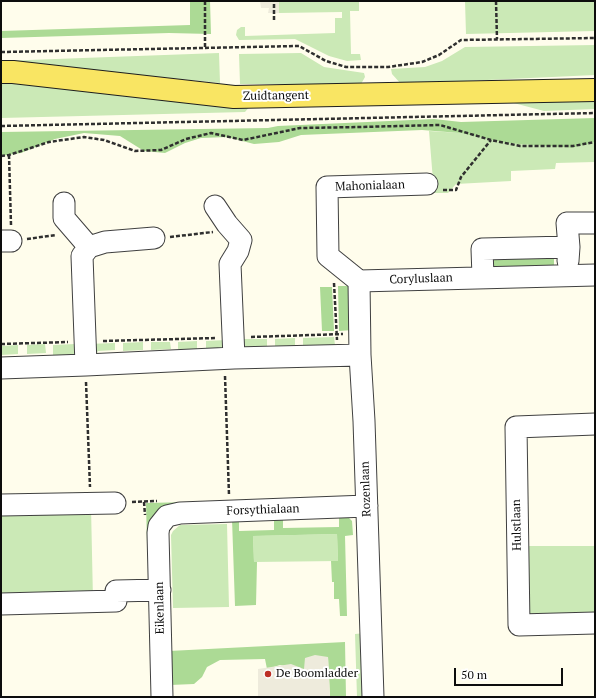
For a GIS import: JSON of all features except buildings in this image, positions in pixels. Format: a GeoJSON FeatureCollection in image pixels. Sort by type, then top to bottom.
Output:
{"type":"FeatureCollection","features":[{"type":"Feature","properties":{"kind":"main road","name":"Zuidtangent"},"geometry":{"type":"LineString","coordinates":[[1,72],[13,72],[234,97],[595,90]]}},
{"type":"Feature","properties":{"kind":"main road","name":"Zuidtangent"},"geometry":{"type":"LineString","coordinates":[[552,92],[567,85],[595,81]]}},
{"type":"Feature","properties":{"kind":"street","name":"Mahonialaan"},"geometry":{"type":"LineString","coordinates":[[359,281],[328,256],[327,187],[427,184]]}},
{"type":"Feature","properties":{"kind":"street"},"geometry":{"type":"LineString","coordinates":[[64,203],[64,218],[82,240],[86,365]]}},
{"type":"Feature","properties":{"kind":"street"},"geometry":{"type":"LineString","coordinates":[[216,206],[227,224],[241,240],[238,251],[230,264],[230,351]]}},
{"type":"Feature","properties":{"kind":"street"},"geometry":{"type":"LineString","coordinates":[[567,275],[569,247],[567,223],[595,223]]}},
{"type":"Feature","properties":{"kind":"street"},"geometry":{"type":"LineString","coordinates":[[82,240],[105,242],[154,238]]}},
{"type":"Feature","properties":{"kind":"street"},"geometry":{"type":"LineString","coordinates":[[483,277],[482,249],[569,247]]}},
{"type":"Feature","properties":{"kind":"street","name":"Coryluslaan"},"geometry":{"type":"LineString","coordinates":[[359,281],[595,275]]}},
{"type":"Feature","properties":{"kind":"street","name":"Rozenlaan"},"geometry":{"type":"LineString","coordinates":[[359,281],[360,355],[367,506],[373,697]]}},
{"type":"Feature","properties":{"kind":"street"},"geometry":{"type":"LineString","coordinates":[[1,368],[86,365],[230,351],[360,355]]}},
{"type":"Feature","properties":{"kind":"street","name":"Hulstlaan"},"geometry":{"type":"LineString","coordinates":[[595,424],[516,427],[519,625],[595,624]]}},
{"type":"Feature","properties":{"kind":"street"},"geometry":{"type":"LineString","coordinates":[[1,505],[115,503]]}},
{"type":"Feature","properties":{"kind":"street","name":"Forsythialaan"},"geometry":{"type":"LineString","coordinates":[[162,521],[174,513],[367,506]]}},
{"type":"Feature","properties":{"kind":"street","name":"Eikenlaan"},"geometry":{"type":"LineString","coordinates":[[162,521],[158,533],[162,697]]}},
{"type":"Feature","properties":{"kind":"street"},"geometry":{"type":"LineString","coordinates":[[1,604],[116,601],[116,591],[160,590]]}},
{"type":"Feature","properties":{"kind":"path"},"geometry":{"type":"LineString","coordinates":[[205,1],[205,48]]}},
{"type":"Feature","properties":{"kind":"path"},"geometry":{"type":"LineString","coordinates":[[274,1],[274,20]]}},
{"type":"Feature","properties":{"kind":"path"},"geometry":{"type":"LineString","coordinates":[[496,1],[497,39]]}},
{"type":"Feature","properties":{"kind":"path"},"geometry":{"type":"LineString","coordinates":[[1,52],[299,46],[326,61],[346,66],[388,67],[422,62],[438,55],[461,40],[595,38]]}},
{"type":"Feature","properties":{"kind":"path"},"geometry":{"type":"LineString","coordinates":[[1,126],[595,113]]}},
{"type":"Feature","properties":{"kind":"path"},"geometry":{"type":"LineString","coordinates":[[1,156],[9,155],[49,142],[84,137],[104,140],[135,150],[161,150],[186,139],[211,133],[243,140],[300,128],[440,125],[491,140],[520,146],[573,146],[595,142]]}},
{"type":"Feature","properties":{"kind":"path"},"geometry":{"type":"LineString","coordinates":[[427,184],[431,191],[456,190],[461,177],[491,140]]}},
{"type":"Feature","properties":{"kind":"path"},"geometry":{"type":"LineString","coordinates":[[9,155],[6,241],[82,240]]}},
{"type":"Feature","properties":{"kind":"path"},"geometry":{"type":"LineString","coordinates":[[154,238],[210,233],[227,224]]}},
{"type":"Feature","properties":{"kind":"path"},"geometry":{"type":"LineString","coordinates":[[1,344],[85,341],[230,351],[360,334]]}},
{"type":"Feature","properties":{"kind":"path"},"geometry":{"type":"LineString","coordinates":[[229,511],[230,351]]}},
{"type":"Feature","properties":{"kind":"path"},"geometry":{"type":"LineString","coordinates":[[86,365],[91,504]]}},
{"type":"Feature","properties":{"kind":"green space"},"geometry":{"type":"Polygon","coordinates":[[[190,1],[210,1],[211,34],[169,33],[1,38],[1,31],[190,25],[190,1]]]}},
{"type":"Feature","properties":{"kind":"green space"},"geometry":{"type":"Polygon","coordinates":[[[279,1],[359,1],[359,11],[350,11],[351,54],[360,54],[361,60],[347,61],[329,56],[295,39],[239,40],[236,35],[237,30],[241,27],[245,27],[245,36],[335,33],[335,18],[342,18],[342,12],[279,13],[279,1]]]}},
{"type":"Feature","properties":{"kind":"green space"},"geometry":{"type":"Polygon","coordinates":[[[465,1],[595,1],[595,31],[466,34],[465,1]]]}},
{"type":"Feature","properties":{"kind":"green space"},"geometry":{"type":"Polygon","coordinates":[[[595,45],[595,75],[401,84],[392,74],[391,69],[425,67],[442,61],[465,47],[595,45]]]}},
{"type":"Feature","properties":{"kind":"green space"},"geometry":{"type":"Polygon","coordinates":[[[219,53],[220,83],[1,61],[219,53]]]}},
{"type":"Feature","properties":{"kind":"green space"},"geometry":{"type":"Polygon","coordinates":[[[301,53],[324,67],[364,73],[365,77],[361,84],[240,84],[239,54],[301,53]]]}},
{"type":"Feature","properties":{"kind":"green space"},"geometry":{"type":"Polygon","coordinates":[[[39,81],[251,105],[245,112],[1,118],[1,84],[39,81]]]}},
{"type":"Feature","properties":{"kind":"green space"},"geometry":{"type":"Polygon","coordinates":[[[595,96],[595,109],[544,111],[506,101],[595,96]]]}},
{"type":"Feature","properties":{"kind":"green space"},"geometry":{"type":"Polygon","coordinates":[[[595,118],[595,142],[572,148],[505,143],[460,133],[422,130],[301,135],[279,142],[254,144],[227,137],[201,138],[185,143],[165,153],[144,151],[120,136],[84,133],[55,139],[21,153],[1,156],[1,132],[268,128],[278,126],[434,119],[461,122],[595,118]]]}},
{"type":"Feature","properties":{"kind":"green space"},"geometry":{"type":"Polygon","coordinates":[[[429,131],[460,133],[505,143],[572,148],[595,142],[595,162],[556,163],[555,169],[511,171],[511,181],[456,184],[448,193],[434,193],[429,131]]]}},
{"type":"Feature","properties":{"kind":"green space"},"geometry":{"type":"Polygon","coordinates":[[[554,254],[554,269],[492,272],[490,257],[554,254]]]}},
{"type":"Feature","properties":{"kind":"green space"},"geometry":{"type":"Polygon","coordinates":[[[338,286],[351,286],[353,330],[339,331],[338,286]]]}},
{"type":"Feature","properties":{"kind":"green space"},"geometry":{"type":"Polygon","coordinates":[[[320,287],[332,287],[334,331],[322,331],[320,287]]]}},
{"type":"Feature","properties":{"kind":"green space"},"geometry":{"type":"Polygon","coordinates":[[[334,337],[335,345],[303,346],[303,338],[334,337]]]}},
{"type":"Feature","properties":{"kind":"green space"},"geometry":{"type":"Polygon","coordinates":[[[295,338],[295,346],[275,346],[275,339],[295,338]]]}},
{"type":"Feature","properties":{"kind":"green space"},"geometry":{"type":"Polygon","coordinates":[[[237,339],[267,339],[267,347],[248,347],[247,351],[237,339]]]}},
{"type":"Feature","properties":{"kind":"green space"},"geometry":{"type":"Polygon","coordinates":[[[227,340],[227,348],[206,353],[206,341],[227,340]]]}},
{"type":"Feature","properties":{"kind":"green space"},"geometry":{"type":"Polygon","coordinates":[[[197,341],[197,349],[178,349],[178,342],[197,341]]]}},
{"type":"Feature","properties":{"kind":"green space"},"geometry":{"type":"Polygon","coordinates":[[[143,342],[143,350],[123,351],[123,343],[143,342]]]}},
{"type":"Feature","properties":{"kind":"green space"},"geometry":{"type":"Polygon","coordinates":[[[151,342],[170,342],[171,349],[151,350],[151,342]]]}},
{"type":"Feature","properties":{"kind":"green space"},"geometry":{"type":"Polygon","coordinates":[[[115,343],[115,350],[98,351],[96,355],[87,344],[115,343]]]}},
{"type":"Feature","properties":{"kind":"green space"},"geometry":{"type":"Polygon","coordinates":[[[45,344],[46,353],[27,354],[27,345],[45,344]]]}},
{"type":"Feature","properties":{"kind":"green space"},"geometry":{"type":"Polygon","coordinates":[[[75,344],[75,356],[53,358],[53,345],[75,344]]]}},
{"type":"Feature","properties":{"kind":"green space"},"geometry":{"type":"Polygon","coordinates":[[[18,345],[18,354],[1,355],[1,346],[18,345]]]}},
{"type":"Feature","properties":{"kind":"green space"},"geometry":{"type":"Polygon","coordinates":[[[191,502],[154,544],[147,544],[146,503],[191,502]]]}},
{"type":"Feature","properties":{"kind":"green space"},"geometry":{"type":"Polygon","coordinates":[[[91,507],[93,600],[1,602],[1,509],[91,507]]]}},
{"type":"Feature","properties":{"kind":"green space"},"geometry":{"type":"Polygon","coordinates":[[[339,516],[348,517],[352,521],[353,535],[345,536],[347,616],[340,616],[339,599],[334,599],[334,582],[332,582],[331,561],[338,561],[337,534],[253,536],[254,562],[257,562],[256,605],[235,606],[232,519],[239,519],[239,531],[274,530],[274,518],[283,517],[283,528],[339,527],[339,516]]]}},
{"type":"Feature","properties":{"kind":"green space"},"geometry":{"type":"Polygon","coordinates":[[[227,524],[229,607],[173,608],[171,535],[173,531],[180,525],[227,524]]]}},
{"type":"Feature","properties":{"kind":"green space"},"geometry":{"type":"Polygon","coordinates":[[[337,534],[338,561],[254,562],[253,536],[337,534]]]}},
{"type":"Feature","properties":{"kind":"green space"},"geometry":{"type":"Polygon","coordinates":[[[527,546],[595,546],[595,616],[527,616],[527,546]]]}},
{"type":"Feature","properties":{"kind":"green space"},"geometry":{"type":"Polygon","coordinates":[[[366,633],[368,697],[357,697],[355,634],[366,633]]]}},
{"type":"Feature","properties":{"kind":"green space"},"geometry":{"type":"Polygon","coordinates":[[[345,642],[346,697],[330,697],[328,657],[304,670],[280,665],[267,669],[265,659],[220,660],[207,667],[202,677],[194,684],[170,685],[169,651],[345,642]]]}},
{"type":"Feature","properties":{"kind":"shaded area"},"geometry":{"type":"Polygon","coordinates":[[[260,1],[279,1],[279,13],[268,13],[269,8],[261,8],[260,1]]]}},
{"type":"Feature","properties":{"kind":"shaded area"},"geometry":{"type":"Polygon","coordinates":[[[315,655],[328,657],[330,697],[258,697],[258,669],[291,664],[304,669],[305,658],[315,655]]]}},
{"type":"Feature","properties":{"kind":"place","name":"De Boomladder"},"geometry":{"type":"Point","coordinates":[268,674]}}]}
